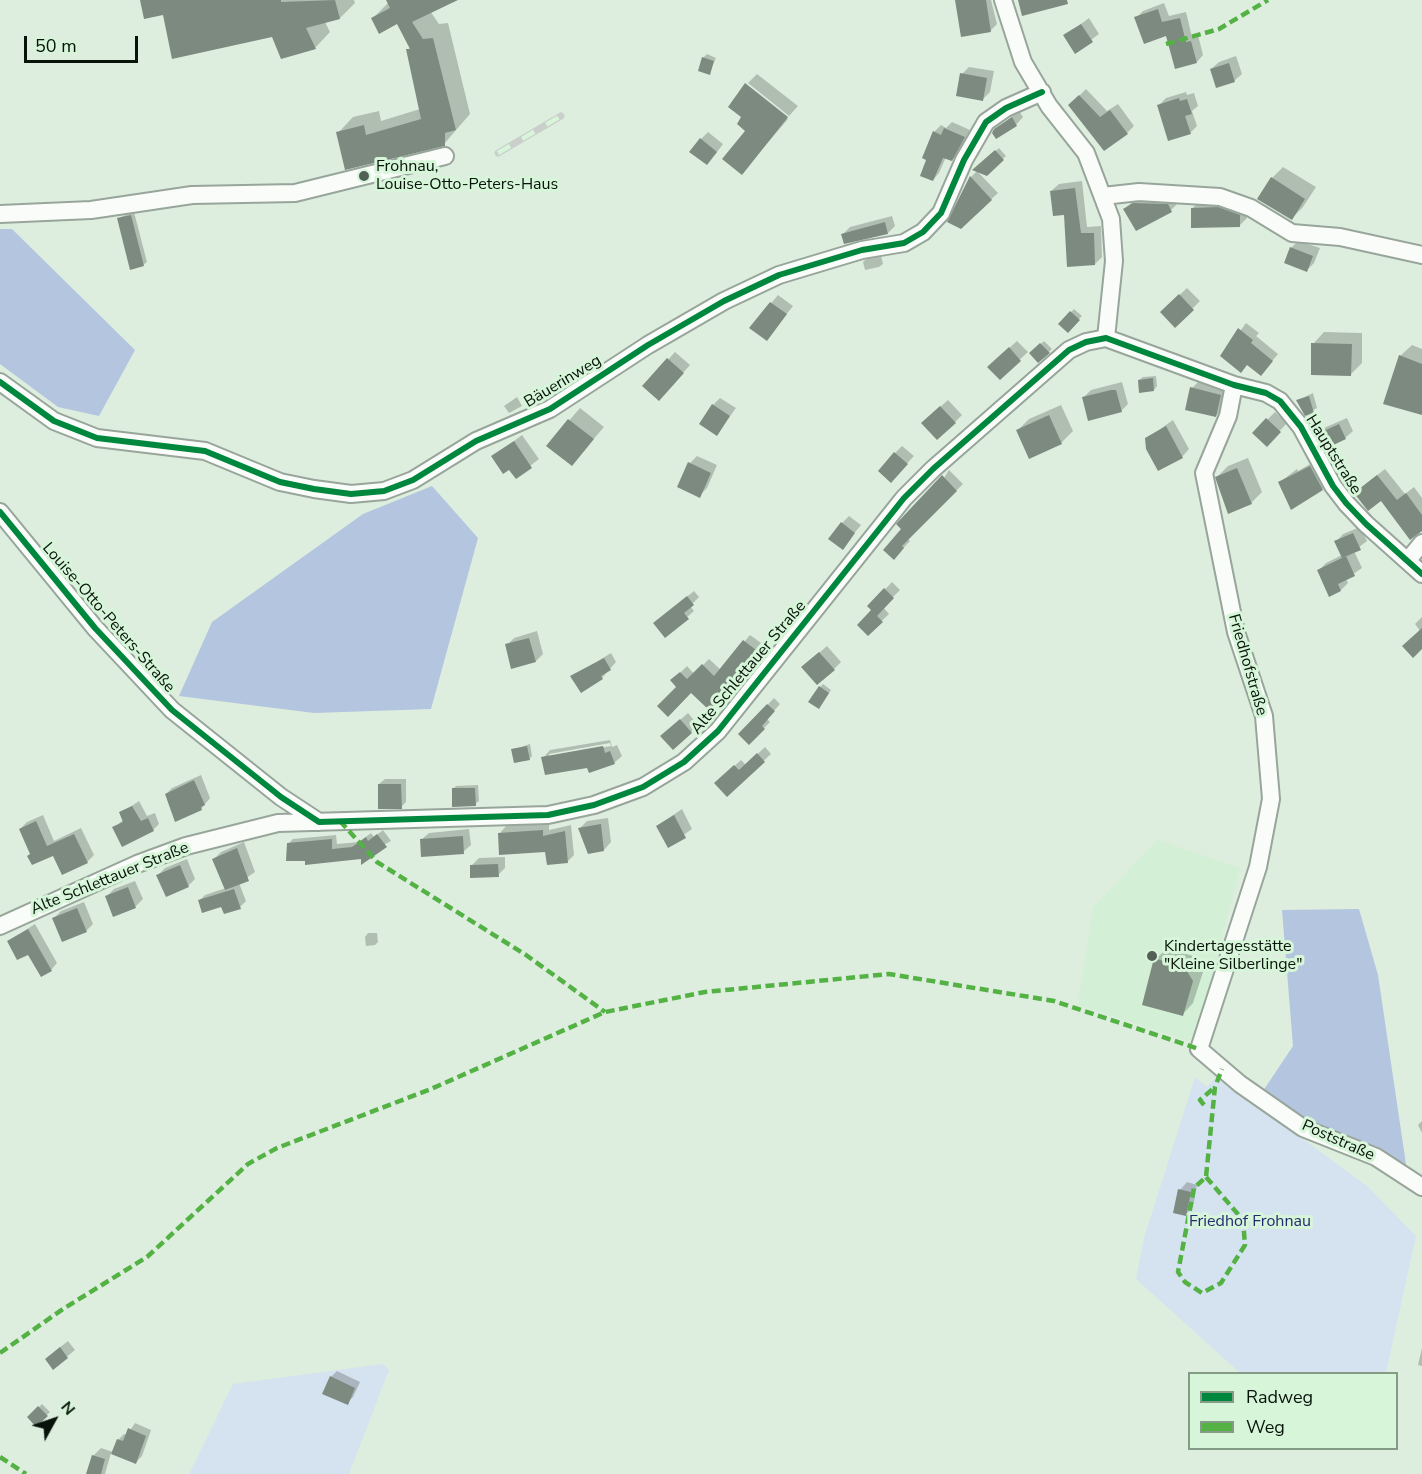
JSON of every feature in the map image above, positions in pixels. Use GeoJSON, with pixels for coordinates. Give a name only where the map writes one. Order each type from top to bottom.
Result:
{"type":"FeatureCollection","features":[{"type":"Feature","properties":{"kind":"street"},"geometry":{"type":"LineString","coordinates":[[1003,0],[1023,62],[1086,153],[1111,219],[1114,242],[1106,338]]}},
{"type":"Feature","properties":{"kind":"street","name":"Bäuerinweg"},"geometry":{"type":"LineString","coordinates":[[0,382],[54,421],[97,438],[205,451],[280,482],[314,489],[351,494],[384,491],[413,480],[476,441],[550,409],[648,345],[724,301],[779,275],[862,250],[904,243],[923,232],[941,213],[964,160],[986,122],[1006,108],[1042,92]]}},
{"type":"Feature","properties":{"kind":"street"},"geometry":{"type":"LineString","coordinates":[[0,213],[91,210],[192,195],[295,193],[445,156]]}},
{"type":"Feature","properties":{"kind":"street"},"geometry":{"type":"LineString","coordinates":[[1103,196],[1139,192],[1220,197],[1251,208],[1293,233],[1340,237],[1422,255]]}},
{"type":"Feature","properties":{"kind":"street","name":"Hauptstraße"},"geometry":{"type":"LineString","coordinates":[[1106,338],[1234,385],[1266,393],[1280,401],[1301,427],[1333,486],[1346,503],[1422,574]]}},
{"type":"Feature","properties":{"kind":"street","name":"Alte Schlettauer Straße"},"geometry":{"type":"LineString","coordinates":[[0,927],[137,864],[186,846],[278,823],[548,815],[594,805],[643,787],[684,762],[718,731],[904,498],[933,469],[1069,350],[1086,342],[1106,338]]}},
{"type":"Feature","properties":{"kind":"street","name":"Friedhofstraße"},"geometry":{"type":"LineString","coordinates":[[1198,1049],[1258,867],[1271,799],[1264,716],[1236,632],[1204,473],[1228,416],[1234,385]]}},
{"type":"Feature","properties":{"kind":"street","name":"Louise-Otto-Peters-Straße"},"geometry":{"type":"LineString","coordinates":[[0,512],[95,628],[172,711],[281,797],[319,822]]}},
{"type":"Feature","properties":{"kind":"street"},"geometry":{"type":"LineString","coordinates":[[1408,560],[1422,543]]}},
{"type":"Feature","properties":{"kind":"street"},"geometry":{"type":"LineString","coordinates":[[278,823],[281,797]]}},
{"type":"Feature","properties":{"kind":"street","name":"Poststraße"},"geometry":{"type":"LineString","coordinates":[[1198,1049],[1240,1084],[1303,1128],[1376,1157],[1422,1187]]}},
{"type":"Feature","properties":{"kind":"shaded area"},"geometry":{"type":"Polygon","coordinates":[[[0,229],[12,229],[135,350],[99,416],[58,407],[0,364],[0,229]]]}},
{"type":"Feature","properties":{"kind":"shaded area"},"geometry":{"type":"Polygon","coordinates":[[[432,486],[478,538],[431,709],[314,713],[179,696],[212,622],[363,514],[432,486]]]}},
{"type":"Feature","properties":{"kind":"shaded area","name":"Kindertagesstätte \"Kleine Silberlinge\""},"geometry":{"type":"Polygon","coordinates":[[[1158,840],[1240,868],[1197,1034],[1188,1041],[1078,1005],[1093,907],[1158,840]]]}},
{"type":"Feature","properties":{"kind":"shaded area"},"geometry":{"type":"Polygon","coordinates":[[[1359,909],[1378,975],[1408,1178],[1259,1097],[1293,1046],[1282,910],[1359,909]]]}},
{"type":"Feature","properties":{"kind":"green space","name":"Friedhof Frohnau"},"geometry":{"type":"Polygon","coordinates":[[[1217,1076],[1367,1186],[1416,1236],[1386,1372],[1239,1372],[1136,1279],[1144,1238],[1195,1077],[1207,1087],[1217,1076]]]}},
{"type":"Feature","properties":{"kind":"green space"},"geometry":{"type":"Polygon","coordinates":[[[383,1364],[389,1370],[349,1474],[189,1474],[233,1384],[383,1364]]]}},
{"type":"Feature","properties":{"kind":"building"},"geometry":{"type":"Polygon","coordinates":[[[140,0],[281,0],[281,2],[335,0],[340,19],[306,28],[316,49],[281,59],[272,37],[172,59],[163,15],[144,19],[140,0]]]}},
{"type":"Feature","properties":{"kind":"building"},"geometry":{"type":"Polygon","coordinates":[[[386,0],[458,0],[412,22],[423,39],[433,38],[456,130],[445,133],[445,146],[345,170],[336,132],[364,125],[366,135],[421,119],[406,49],[410,49],[397,24],[379,34],[371,18],[390,8],[386,0]]]}},
{"type":"Feature","properties":{"kind":"building"},"geometry":{"type":"Polygon","coordinates":[[[955,0],[986,0],[991,32],[961,37],[955,0]]]}},
{"type":"Feature","properties":{"kind":"building"},"geometry":{"type":"Polygon","coordinates":[[[1018,0],[1067,0],[1068,4],[1022,16],[1018,0]]]}},
{"type":"Feature","properties":{"kind":"building"},"geometry":{"type":"Polygon","coordinates":[[[1158,9],[1162,22],[1180,18],[1186,42],[1191,41],[1197,63],[1175,69],[1166,36],[1144,44],[1134,17],[1158,9]]]}},
{"type":"Feature","properties":{"kind":"building"},"geometry":{"type":"Polygon","coordinates":[[[1081,24],[1093,42],[1075,54],[1063,35],[1081,24]]]}},
{"type":"Feature","properties":{"kind":"building"},"geometry":{"type":"Polygon","coordinates":[[[702,57],[714,61],[710,75],[698,71],[702,57]]]}},
{"type":"Feature","properties":{"kind":"building"},"geometry":{"type":"Polygon","coordinates":[[[1229,63],[1235,82],[1216,88],[1210,69],[1229,63]]]}},
{"type":"Feature","properties":{"kind":"building"},"geometry":{"type":"Polygon","coordinates":[[[960,73],[987,78],[983,101],[956,96],[960,73]]]}},
{"type":"Feature","properties":{"kind":"building"},"geometry":{"type":"Polygon","coordinates":[[[745,83],[788,117],[742,175],[722,159],[745,131],[737,124],[741,117],[728,107],[745,83]]]}},
{"type":"Feature","properties":{"kind":"building"},"geometry":{"type":"Polygon","coordinates":[[[1079,95],[1100,117],[1110,110],[1128,134],[1104,151],[1068,105],[1079,95]]]}},
{"type":"Feature","properties":{"kind":"building"},"geometry":{"type":"Polygon","coordinates":[[[1179,98],[1180,101],[1187,99],[1192,114],[1185,116],[1191,134],[1168,141],[1157,105],[1179,98]]]}},
{"type":"Feature","properties":{"kind":"building"},"geometry":{"type":"Polygon","coordinates":[[[1012,117],[1017,126],[996,139],[992,133],[994,129],[1012,117]]]}},
{"type":"Feature","properties":{"kind":"building"},"geometry":{"type":"Polygon","coordinates":[[[944,128],[965,137],[952,161],[943,158],[933,181],[920,176],[926,160],[922,158],[933,131],[941,135],[944,128]]]}},
{"type":"Feature","properties":{"kind":"building"},"geometry":{"type":"Polygon","coordinates":[[[700,138],[717,152],[707,165],[689,152],[700,138]]]}},
{"type":"Feature","properties":{"kind":"building"},"geometry":{"type":"Polygon","coordinates":[[[995,150],[1004,160],[987,176],[972,170],[995,150]]]}},
{"type":"Feature","properties":{"kind":"building"},"geometry":{"type":"Polygon","coordinates":[[[970,176],[992,200],[961,229],[947,222],[970,176]]]}},
{"type":"Feature","properties":{"kind":"building"},"geometry":{"type":"Polygon","coordinates":[[[1271,177],[1305,199],[1292,220],[1257,199],[1271,177]]]}},
{"type":"Feature","properties":{"kind":"building"},"geometry":{"type":"Polygon","coordinates":[[[1075,188],[1081,233],[1094,233],[1095,265],[1067,267],[1064,215],[1053,216],[1050,191],[1075,188]]]}},
{"type":"Feature","properties":{"kind":"building"},"geometry":{"type":"Polygon","coordinates":[[[1133,203],[1168,204],[1172,212],[1136,231],[1123,209],[1133,203]]]}},
{"type":"Feature","properties":{"kind":"building"},"geometry":{"type":"Polygon","coordinates":[[[1218,207],[1240,215],[1240,227],[1191,228],[1191,208],[1218,207]]]}},
{"type":"Feature","properties":{"kind":"building"},"geometry":{"type":"Polygon","coordinates":[[[131,215],[144,266],[130,270],[117,218],[131,215]]]}},
{"type":"Feature","properties":{"kind":"building"},"geometry":{"type":"Polygon","coordinates":[[[885,222],[888,234],[844,244],[841,234],[885,222]]]}},
{"type":"Feature","properties":{"kind":"building"},"geometry":{"type":"Polygon","coordinates":[[[1290,247],[1313,256],[1307,272],[1284,263],[1290,247]]]}},
{"type":"Feature","properties":{"kind":"building"},"geometry":{"type":"Polygon","coordinates":[[[1179,294],[1194,310],[1175,328],[1160,312],[1179,294]]]}},
{"type":"Feature","properties":{"kind":"building"},"geometry":{"type":"Polygon","coordinates":[[[770,302],[787,314],[767,341],[749,328],[770,302]]]}},
{"type":"Feature","properties":{"kind":"building"},"geometry":{"type":"Polygon","coordinates":[[[1070,311],[1080,320],[1068,333],[1058,324],[1070,311]]]}},
{"type":"Feature","properties":{"kind":"building"},"geometry":{"type":"Polygon","coordinates":[[[1238,328],[1253,340],[1251,343],[1273,361],[1261,376],[1247,365],[1241,373],[1220,356],[1238,328]]]}},
{"type":"Feature","properties":{"kind":"building"},"geometry":{"type":"Polygon","coordinates":[[[1040,343],[1050,353],[1038,363],[1029,353],[1040,343]]]}},
{"type":"Feature","properties":{"kind":"building"},"geometry":{"type":"Polygon","coordinates":[[[1311,343],[1352,344],[1351,376],[1311,375],[1311,343]]]}},
{"type":"Feature","properties":{"kind":"building"},"geometry":{"type":"Polygon","coordinates":[[[1009,347],[1021,361],[1000,380],[987,367],[1009,347]]]}},
{"type":"Feature","properties":{"kind":"building"},"geometry":{"type":"Polygon","coordinates":[[[1399,355],[1422,364],[1422,415],[1383,404],[1399,355]]]}},
{"type":"Feature","properties":{"kind":"building"},"geometry":{"type":"Polygon","coordinates":[[[667,358],[684,373],[659,401],[642,386],[667,358]]]}},
{"type":"Feature","properties":{"kind":"building"},"geometry":{"type":"Polygon","coordinates":[[[1153,378],[1154,391],[1139,393],[1138,380],[1153,378]]]}},
{"type":"Feature","properties":{"kind":"building"},"geometry":{"type":"Polygon","coordinates":[[[1190,387],[1221,395],[1216,417],[1185,410],[1190,387]]]}},
{"type":"Feature","properties":{"kind":"building"},"geometry":{"type":"Polygon","coordinates":[[[1116,390],[1122,412],[1088,421],[1082,397],[1116,390]]]}},
{"type":"Feature","properties":{"kind":"building"},"geometry":{"type":"Polygon","coordinates":[[[1309,396],[1314,413],[1305,416],[1296,400],[1309,396]]]}},
{"type":"Feature","properties":{"kind":"building"},"geometry":{"type":"Polygon","coordinates":[[[712,404],[730,416],[717,436],[699,424],[712,404]]]}},
{"type":"Feature","properties":{"kind":"building"},"geometry":{"type":"Polygon","coordinates":[[[940,406],[956,423],[937,440],[921,423],[940,406]]]}},
{"type":"Feature","properties":{"kind":"building"},"geometry":{"type":"Polygon","coordinates":[[[1049,415],[1062,444],[1029,459],[1016,430],[1049,415]]]}},
{"type":"Feature","properties":{"kind":"building"},"geometry":{"type":"Polygon","coordinates":[[[1266,418],[1281,432],[1267,447],[1252,433],[1266,418]]]}},
{"type":"Feature","properties":{"kind":"building"},"geometry":{"type":"Polygon","coordinates":[[[568,419],[594,439],[572,466],[546,446],[568,419]]]}},
{"type":"Feature","properties":{"kind":"building"},"geometry":{"type":"Polygon","coordinates":[[[1339,424],[1346,439],[1325,449],[1317,434],[1339,424]]]}},
{"type":"Feature","properties":{"kind":"building"},"geometry":{"type":"Polygon","coordinates":[[[1166,426],[1183,458],[1158,471],[1146,449],[1145,438],[1166,426]]]}},
{"type":"Feature","properties":{"kind":"building"},"geometry":{"type":"Polygon","coordinates":[[[514,441],[532,468],[516,479],[509,470],[503,474],[491,456],[514,441]]]}},
{"type":"Feature","properties":{"kind":"building"},"geometry":{"type":"Polygon","coordinates":[[[894,452],[908,464],[891,483],[878,471],[894,452]]]}},
{"type":"Feature","properties":{"kind":"building"},"geometry":{"type":"Polygon","coordinates":[[[688,462],[711,473],[700,498],[677,487],[688,462]]]}},
{"type":"Feature","properties":{"kind":"building"},"geometry":{"type":"Polygon","coordinates":[[[1310,466],[1323,490],[1291,510],[1278,482],[1310,466]]]}},
{"type":"Feature","properties":{"kind":"building"},"geometry":{"type":"Polygon","coordinates":[[[1237,468],[1252,504],[1228,514],[1215,477],[1237,468]]]}},
{"type":"Feature","properties":{"kind":"building"},"geometry":{"type":"Polygon","coordinates":[[[942,475],[957,491],[902,546],[904,548],[894,560],[883,550],[901,529],[896,524],[942,475]]]}},
{"type":"Feature","properties":{"kind":"building"},"geometry":{"type":"Polygon","coordinates":[[[1377,475],[1397,500],[1406,493],[1422,515],[1422,531],[1410,540],[1381,501],[1368,511],[1354,493],[1377,475]]]}},
{"type":"Feature","properties":{"kind":"building"},"geometry":{"type":"Polygon","coordinates":[[[841,522],[855,533],[843,550],[828,539],[841,522]]]}},
{"type":"Feature","properties":{"kind":"building"},"geometry":{"type":"Polygon","coordinates":[[[1353,533],[1361,550],[1342,558],[1334,541],[1353,533]]]}},
{"type":"Feature","properties":{"kind":"building"},"geometry":{"type":"Polygon","coordinates":[[[1346,556],[1355,576],[1338,584],[1341,591],[1329,597],[1317,570],[1346,556]]]}},
{"type":"Feature","properties":{"kind":"building"},"geometry":{"type":"Polygon","coordinates":[[[884,588],[894,598],[877,616],[883,622],[868,636],[857,625],[871,610],[867,606],[884,588]]]}},
{"type":"Feature","properties":{"kind":"building"},"geometry":{"type":"Polygon","coordinates":[[[687,596],[694,605],[684,613],[689,619],[665,638],[653,623],[687,596]]]}},
{"type":"Feature","properties":{"kind":"building"},"geometry":{"type":"Polygon","coordinates":[[[1422,628],[1422,649],[1413,658],[1402,646],[1422,628]]]}},
{"type":"Feature","properties":{"kind":"building"},"geometry":{"type":"Polygon","coordinates":[[[529,638],[536,662],[511,669],[505,644],[529,638]]]}},
{"type":"Feature","properties":{"kind":"building"},"geometry":{"type":"Polygon","coordinates":[[[743,640],[756,650],[725,687],[729,691],[709,710],[691,693],[668,717],[657,706],[676,687],[670,680],[680,672],[687,679],[702,664],[714,676],[743,640]]]}},
{"type":"Feature","properties":{"kind":"building"},"geometry":{"type":"Polygon","coordinates":[[[819,652],[835,670],[817,685],[801,667],[819,652]]]}},
{"type":"Feature","properties":{"kind":"building"},"geometry":{"type":"Polygon","coordinates":[[[604,658],[611,670],[601,676],[603,679],[581,693],[570,676],[604,658]]]}},
{"type":"Feature","properties":{"kind":"building"},"geometry":{"type":"Polygon","coordinates":[[[819,686],[829,693],[819,709],[808,702],[819,686]]]}},
{"type":"Feature","properties":{"kind":"building"},"geometry":{"type":"Polygon","coordinates":[[[767,704],[775,711],[762,726],[765,729],[749,745],[738,734],[767,704]]]}},
{"type":"Feature","properties":{"kind":"building"},"geometry":{"type":"Polygon","coordinates":[[[680,719],[692,733],[673,750],[660,736],[680,719]]]}},
{"type":"Feature","properties":{"kind":"building"},"geometry":{"type":"Polygon","coordinates":[[[527,746],[530,760],[514,763],[511,749],[527,746]]]}},
{"type":"Feature","properties":{"kind":"building"},"geometry":{"type":"Polygon","coordinates":[[[603,746],[605,753],[610,751],[615,764],[589,773],[587,768],[545,775],[541,757],[603,746]]]}},
{"type":"Feature","properties":{"kind":"building"},"geometry":{"type":"Polygon","coordinates":[[[757,753],[765,762],[727,797],[714,783],[734,765],[739,770],[757,753]]]}},
{"type":"Feature","properties":{"kind":"building"},"geometry":{"type":"Polygon","coordinates":[[[194,780],[205,805],[201,807],[202,810],[175,822],[165,794],[194,780]]]}},
{"type":"Feature","properties":{"kind":"building"},"geometry":{"type":"Polygon","coordinates":[[[378,784],[401,784],[402,809],[378,809],[378,784]]]}},
{"type":"Feature","properties":{"kind":"building"},"geometry":{"type":"Polygon","coordinates":[[[452,788],[475,788],[476,806],[452,807],[452,788]]]}},
{"type":"Feature","properties":{"kind":"building"},"geometry":{"type":"Polygon","coordinates":[[[132,806],[141,821],[148,818],[154,831],[122,847],[112,827],[123,822],[119,812],[132,806]]]}},
{"type":"Feature","properties":{"kind":"building"},"geometry":{"type":"Polygon","coordinates":[[[674,815],[686,838],[668,848],[656,826],[674,815]]]}},
{"type":"Feature","properties":{"kind":"building"},"geometry":{"type":"Polygon","coordinates":[[[36,821],[47,846],[74,834],[88,863],[62,875],[53,856],[32,865],[27,856],[30,854],[19,829],[36,821]]]}},
{"type":"Feature","properties":{"kind":"building"},"geometry":{"type":"Polygon","coordinates":[[[601,824],[604,851],[588,854],[578,828],[601,824]]]}},
{"type":"Feature","properties":{"kind":"building"},"geometry":{"type":"Polygon","coordinates":[[[543,830],[543,836],[565,831],[568,863],[547,865],[545,852],[499,855],[498,833],[543,830]]]}},
{"type":"Feature","properties":{"kind":"building"},"geometry":{"type":"Polygon","coordinates":[[[377,834],[387,847],[361,865],[361,859],[305,865],[305,861],[286,861],[287,843],[332,839],[332,849],[352,847],[366,837],[368,841],[377,834]]]}},
{"type":"Feature","properties":{"kind":"building"},"geometry":{"type":"Polygon","coordinates":[[[463,836],[464,854],[421,857],[420,839],[463,836]]]}},
{"type":"Feature","properties":{"kind":"building"},"geometry":{"type":"Polygon","coordinates":[[[237,848],[249,881],[225,890],[212,859],[237,848]]]}},
{"type":"Feature","properties":{"kind":"building"},"geometry":{"type":"Polygon","coordinates":[[[498,864],[499,877],[470,878],[470,865],[498,864]]]}},
{"type":"Feature","properties":{"kind":"building"},"geometry":{"type":"Polygon","coordinates":[[[180,865],[189,887],[166,897],[156,875],[180,865]]]}},
{"type":"Feature","properties":{"kind":"building"},"geometry":{"type":"Polygon","coordinates":[[[128,887],[136,908],[113,917],[105,896],[128,887]]]}},
{"type":"Feature","properties":{"kind":"building"},"geometry":{"type":"Polygon","coordinates":[[[234,889],[241,909],[224,914],[221,907],[202,913],[198,900],[234,889]]]}},
{"type":"Feature","properties":{"kind":"building"},"geometry":{"type":"Polygon","coordinates":[[[77,908],[87,932],[62,942],[52,918],[77,908]]]}},
{"type":"Feature","properties":{"kind":"building"},"geometry":{"type":"Polygon","coordinates":[[[28,929],[52,971],[41,977],[28,955],[17,960],[7,941],[28,929]]]}},
{"type":"Feature","properties":{"kind":"building"},"geometry":{"type":"Polygon","coordinates":[[[1154,958],[1185,968],[1193,981],[1183,1016],[1142,1005],[1154,958]]]}},
{"type":"Feature","properties":{"kind":"building"},"geometry":{"type":"Polygon","coordinates":[[[1178,1189],[1191,1192],[1186,1216],[1173,1213],[1178,1189]]]}},
{"type":"Feature","properties":{"kind":"building"},"geometry":{"type":"Polygon","coordinates":[[[60,1347],[68,1358],[53,1370],[45,1359],[60,1347]]]}},
{"type":"Feature","properties":{"kind":"building"},"geometry":{"type":"Polygon","coordinates":[[[330,1376],[355,1388],[348,1405],[322,1394],[330,1376]]]}},
{"type":"Feature","properties":{"kind":"building"},"geometry":{"type":"Polygon","coordinates":[[[38,1406],[48,1416],[36,1427],[27,1417],[38,1406]]]}},
{"type":"Feature","properties":{"kind":"building"},"geometry":{"type":"Polygon","coordinates":[[[128,1428],[146,1436],[136,1464],[111,1454],[117,1439],[123,1441],[128,1428]]]}},
{"type":"Feature","properties":{"kind":"building"},"geometry":{"type":"Polygon","coordinates":[[[92,1455],[105,1459],[101,1474],[86,1474],[92,1455]]]}},
{"type":"Feature","properties":{"kind":"railway"},"geometry":{"type":"LineString","coordinates":[[498,153],[561,116]]}},
{"type":"Feature","properties":{"kind":"marked path"},"geometry":{"type":"LineString","coordinates":[[1166,44],[1219,29],[1268,0]]}},
{"type":"Feature","properties":{"kind":"marked path"},"geometry":{"type":"LineString","coordinates":[[340,821],[377,862],[526,955],[605,1012]]}},
{"type":"Feature","properties":{"kind":"marked path"},"geometry":{"type":"LineString","coordinates":[[0,1353],[63,1309],[147,1257],[248,1164],[277,1148],[431,1089],[605,1012],[705,992],[889,974],[1054,1001],[1199,1049]]}},
{"type":"Feature","properties":{"kind":"marked path"},"geometry":{"type":"LineString","coordinates":[[1206,1177],[1243,1220],[1245,1245],[1221,1283],[1202,1293],[1185,1282],[1178,1272],[1194,1188],[1206,1177],[1215,1087],[1222,1069]]}},
{"type":"Feature","properties":{"kind":"marked path"},"geometry":{"type":"LineString","coordinates":[[1204,1105],[1200,1100],[1215,1087]]}},
{"type":"Feature","properties":{"kind":"marked path"},"geometry":{"type":"LineString","coordinates":[[0,1457],[26,1474]]}},
{"type":"Feature","properties":{"kind":"cycle path"},"geometry":{"type":"LineString","coordinates":[[0,382],[54,421],[97,438],[205,451],[280,482],[314,489],[351,494],[384,491],[413,480],[476,441],[550,409],[648,345],[724,301],[779,275],[862,250],[904,243],[923,232],[941,213],[964,160],[986,122],[1006,108],[1042,92]]}},
{"type":"Feature","properties":{"kind":"cycle path"},"geometry":{"type":"LineString","coordinates":[[0,512],[95,628],[172,710],[281,797],[319,822],[548,815],[594,805],[643,787],[684,762],[718,731],[904,498],[933,469],[1069,350],[1086,342],[1106,338],[1234,385],[1266,393],[1280,401],[1301,427],[1333,486],[1346,503],[1422,574]]}},
{"type":"Feature","properties":{"kind":"place","name":"Frohnau, Louise-Otto-Peters-Haus"},"geometry":{"type":"Point","coordinates":[364,176]}},
{"type":"Feature","properties":{"kind":"place","name":"Kindertagesstätte \"Kleine Silberlinge\""},"geometry":{"type":"Point","coordinates":[1152,956]}}]}
